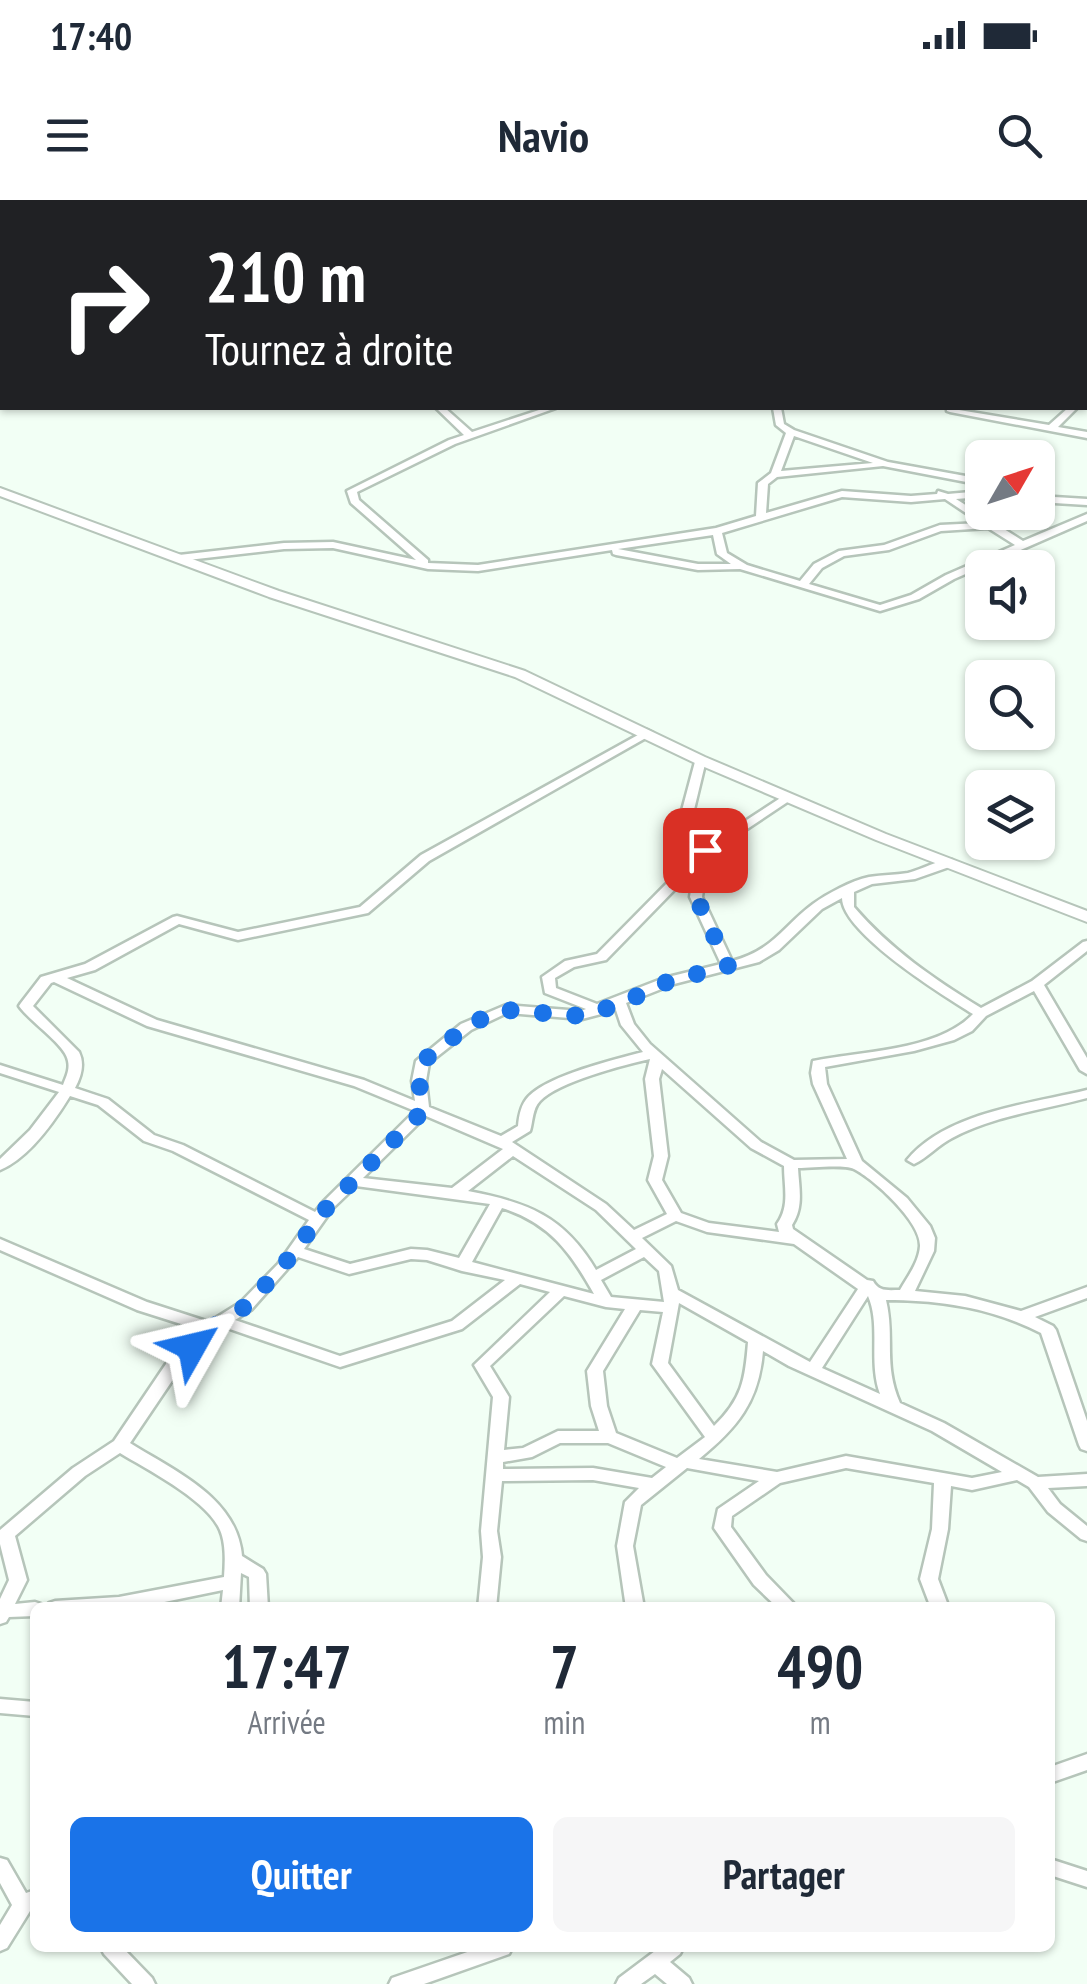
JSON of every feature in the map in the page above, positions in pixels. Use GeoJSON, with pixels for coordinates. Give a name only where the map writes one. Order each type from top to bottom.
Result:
{"type":"FeatureCollection","features":[{"type":"Feature","properties":{"kind":"street"},"geometry":{"type":"LineString","coordinates":[[442,410],[470,435]]}},
{"type":"Feature","properties":{"kind":"street"},"geometry":{"type":"LineString","coordinates":[[428,566],[354,501],[351,493],[470,435],[546,410]]}},
{"type":"Feature","properties":{"kind":"street"},"geometry":{"type":"LineString","coordinates":[[774,410],[780,425],[792,432],[886,464],[965,480]]}},
{"type":"Feature","properties":{"kind":"street"},"geometry":{"type":"LineString","coordinates":[[955,410],[1087,435]]}},
{"type":"Feature","properties":{"kind":"street"},"geometry":{"type":"LineString","coordinates":[[1050,429],[1071,410]]}},
{"type":"Feature","properties":{"kind":"street"},"geometry":{"type":"LineString","coordinates":[[775,474],[792,432]]}},
{"type":"Feature","properties":{"kind":"street"},"geometry":{"type":"LineString","coordinates":[[761,516],[763,482],[775,474],[886,464]]}},
{"type":"Feature","properties":{"kind":"street"},"geometry":{"type":"LineString","coordinates":[[924,474],[943,496],[965,510]]}},
{"type":"Feature","properties":{"kind":"street"},"geometry":{"type":"LineString","coordinates":[[0,492],[446,653],[520,674],[700,760],[1087,917]]}},
{"type":"Feature","properties":{"kind":"street"},"geometry":{"type":"LineString","coordinates":[[1055,493],[1066,495],[1072,502]]}},
{"type":"Feature","properties":{"kind":"street"},"geometry":{"type":"LineString","coordinates":[[179,558],[292,545],[333,545],[428,566],[478,568],[717,531],[842,494],[912,499],[965,495]]}},
{"type":"Feature","properties":{"kind":"street"},"geometry":{"type":"LineString","coordinates":[[1055,500],[1087,502]]}},
{"type":"Feature","properties":{"kind":"street"},"geometry":{"type":"LineString","coordinates":[[605,550],[698,567],[743,568],[880,608],[1087,517]]}},
{"type":"Feature","properties":{"kind":"street"},"geometry":{"type":"LineString","coordinates":[[804,584],[818,566],[842,552],[886,548],[940,528],[965,526]]}},
{"type":"Feature","properties":{"kind":"street"},"geometry":{"type":"LineString","coordinates":[[996,530],[1024,546]]}},
{"type":"Feature","properties":{"kind":"street"},"geometry":{"type":"LineString","coordinates":[[717,531],[719,549],[743,568]]}},
{"type":"Feature","properties":{"kind":"street"},"geometry":{"type":"LineString","coordinates":[[676,539],[698,567]]}},
{"type":"Feature","properties":{"kind":"street"},"geometry":{"type":"LineString","coordinates":[[0,1166],[24,1148],[67,1092],[75,1058],[26,1006],[46,980],[90,967],[176,920],[238,936],[364,910],[425,858],[647,733]]}},
{"type":"Feature","properties":{"kind":"street"},"geometry":{"type":"LineString","coordinates":[[600,1010],[550,990],[548,977],[570,964],[601,957],[680,877],[686,818],[700,760]]}},
{"type":"Feature","properties":{"kind":"street"},"geometry":{"type":"LineString","coordinates":[[728,966],[696,897],[702,853],[789,797]]}},
{"type":"Feature","properties":{"kind":"street"},"geometry":{"type":"LineString","coordinates":[[423,1111],[419,1081],[423,1061],[466,1027],[506,1010],[582,1016],[620,1004],[669,981],[766,954],[812,910],[848,890],[869,881],[911,876],[948,863]]}},
{"type":"Feature","properties":{"kind":"street"},"geometry":{"type":"LineString","coordinates":[[848,890],[848,907],[876,937],[926,978],[981,1013]]}},
{"type":"Feature","properties":{"kind":"street"},"geometry":{"type":"LineString","coordinates":[[906,1294],[928,1250],[925,1232],[895,1194],[855,1163],[840,1120],[816,1078],[818,1064],[937,1041],[967,1028],[981,1013],[1037,984],[1087,945]]}},
{"type":"Feature","properties":{"kind":"street"},"geometry":{"type":"LineString","coordinates":[[54,977],[152,1023],[359,1083],[507,1146],[601,1207],[666,1268],[671,1329],[660,1364],[714,1435]]}},
{"type":"Feature","properties":{"kind":"street"},"geometry":{"type":"LineString","coordinates":[[1037,984],[1087,1070]]}},
{"type":"Feature","properties":{"kind":"street"},"geometry":{"type":"LineString","coordinates":[[620,1004],[628,1025],[656,1056],[756,1146],[790,1164],[855,1163]]}},
{"type":"Feature","properties":{"kind":"street"},"geometry":{"type":"LineString","coordinates":[[453,1194],[524,1128],[528,1107],[541,1092],[628,1059],[656,1056]]}},
{"type":"Feature","properties":{"kind":"street"},"geometry":{"type":"LineString","coordinates":[[656,1056],[652,1079],[661,1156],[654,1180],[674,1216],[707,1227],[794,1239]]}},
{"type":"Feature","properties":{"kind":"street"},"geometry":{"type":"LineString","coordinates":[[0,1069],[103,1102],[150,1138],[178,1148],[194,1160],[318,1219]]}},
{"type":"Feature","properties":{"kind":"street"},"geometry":{"type":"LineString","coordinates":[[914,1160],[920,1151],[964,1129],[1087,1094]]}},
{"type":"Feature","properties":{"kind":"street"},"geometry":{"type":"LineString","coordinates":[[2,1614],[18,1580],[6,1534],[80,1472],[120,1445],[174,1365],[246,1306],[318,1219],[423,1111]]}},
{"type":"Feature","properties":{"kind":"street"},"geometry":{"type":"LineString","coordinates":[[790,1164],[794,1208],[793,1216],[784,1224],[786,1232],[873,1290],[988,1304],[1048,1330],[1087,1445]]}},
{"type":"Feature","properties":{"kind":"street"},"geometry":{"type":"LineString","coordinates":[[353,1181],[499,1200],[526,1211],[566,1239],[606,1302]]}},
{"type":"Feature","properties":{"kind":"street"},"geometry":{"type":"LineString","coordinates":[[462,1266],[499,1200]]}},
{"type":"Feature","properties":{"kind":"street"},"geometry":{"type":"LineString","coordinates":[[630,1238],[674,1216]]}},
{"type":"Feature","properties":{"kind":"street"},"geometry":{"type":"LineString","coordinates":[[0,1244],[142,1306],[340,1362],[456,1325],[517,1279]]}},
{"type":"Feature","properties":{"kind":"street"},"geometry":{"type":"LineString","coordinates":[[592,1278],[645,1250]]}},
{"type":"Feature","properties":{"kind":"street"},"geometry":{"type":"LineString","coordinates":[[295,1251],[349,1269],[411,1254],[606,1302],[671,1300],[938,1427],[1035,1483],[1054,1508],[1087,1535]]}},
{"type":"Feature","properties":{"kind":"street"},"geometry":{"type":"LineString","coordinates":[[490,1602],[501,1397],[482,1365],[561,1290]]}},
{"type":"Feature","properties":{"kind":"street"},"geometry":{"type":"LineString","coordinates":[[813,1370],[873,1290]]}},
{"type":"Feature","properties":{"kind":"street"},"geometry":{"type":"LineString","coordinates":[[873,1290],[882,1308],[878,1353],[881,1382],[894,1408]]}},
{"type":"Feature","properties":{"kind":"street"},"geometry":{"type":"LineString","coordinates":[[1022,1316],[1087,1292]]}},
{"type":"Feature","properties":{"kind":"street"},"geometry":{"type":"LineString","coordinates":[[610,1438],[600,1420],[602,1406],[595,1371],[635,1304]]}},
{"type":"Feature","properties":{"kind":"street"},"geometry":{"type":"LineString","coordinates":[[635,1602],[625,1546],[632,1502],[714,1435],[747,1400],[753,1388],[756,1341]]}},
{"type":"Feature","properties":{"kind":"street"},"geometry":{"type":"LineString","coordinates":[[495,1466],[558,1436],[610,1438],[681,1464],[776,1478]]}},
{"type":"Feature","properties":{"kind":"street"},"geometry":{"type":"LineString","coordinates":[[120,1445],[182,1484],[226,1524],[233,1560],[230,1602]]}},
{"type":"Feature","properties":{"kind":"street"},"geometry":{"type":"LineString","coordinates":[[784,1602],[760,1580],[722,1528],[724,1513],[776,1478],[846,1462],[972,1484],[1018,1474]]}},
{"type":"Feature","properties":{"kind":"street"},"geometry":{"type":"LineString","coordinates":[[495,1466],[593,1474],[655,1485]]}},
{"type":"Feature","properties":{"kind":"street"},"geometry":{"type":"LineString","coordinates":[[938,1602],[929,1579],[940,1529],[943,1478]]}},
{"type":"Feature","properties":{"kind":"street"},"geometry":{"type":"LineString","coordinates":[[1035,1483],[1087,1480]]}},
{"type":"Feature","properties":{"kind":"street"},"geometry":{"type":"LineString","coordinates":[[233,1560],[257,1574],[259,1602]]}},
{"type":"Feature","properties":{"kind":"street"},"geometry":{"type":"LineString","coordinates":[[129,1602],[231,1582]]}},
{"type":"Feature","properties":{"kind":"street"},"geometry":{"type":"LineString","coordinates":[[2,1614],[30,1610]]}},
{"type":"Feature","properties":{"kind":"street"},"geometry":{"type":"LineString","coordinates":[[0,1706],[30,1709]]}},
{"type":"Feature","properties":{"kind":"street"},"geometry":{"type":"LineString","coordinates":[[1055,1773],[1087,1762]]}},
{"type":"Feature","properties":{"kind":"street"},"geometry":{"type":"LineString","coordinates":[[0,1866],[29,1901],[0,1942]]}},
{"type":"Feature","properties":{"kind":"street"},"geometry":{"type":"LineString","coordinates":[[1055,1869],[1087,1879]]}},
{"type":"Feature","properties":{"kind":"street"},"geometry":{"type":"LineString","coordinates":[[115,1952],[145,1984]]}},
{"type":"Feature","properties":{"kind":"street"},"geometry":{"type":"LineString","coordinates":[[399,1984],[491,1952]]}},
{"type":"Feature","properties":{"kind":"street"},"geometry":{"type":"LineString","coordinates":[[626,1984],[668,1952]]}},
{"type":"Feature","properties":{"kind":"street"},"geometry":{"type":"LineString","coordinates":[[654,1962],[682,1984]]}},
{"type":"Feature","properties":{"kind":"route"},"geometry":{"type":"LineString","coordinates":[[192,1347],[211,1328],[246,1306],[283,1266],[328,1206],[423,1111],[419,1081],[423,1061],[466,1027],[506,1010],[582,1016],[620,1004],[669,981],[728,966],[698,910],[695,891],[705,850]]}}]}
